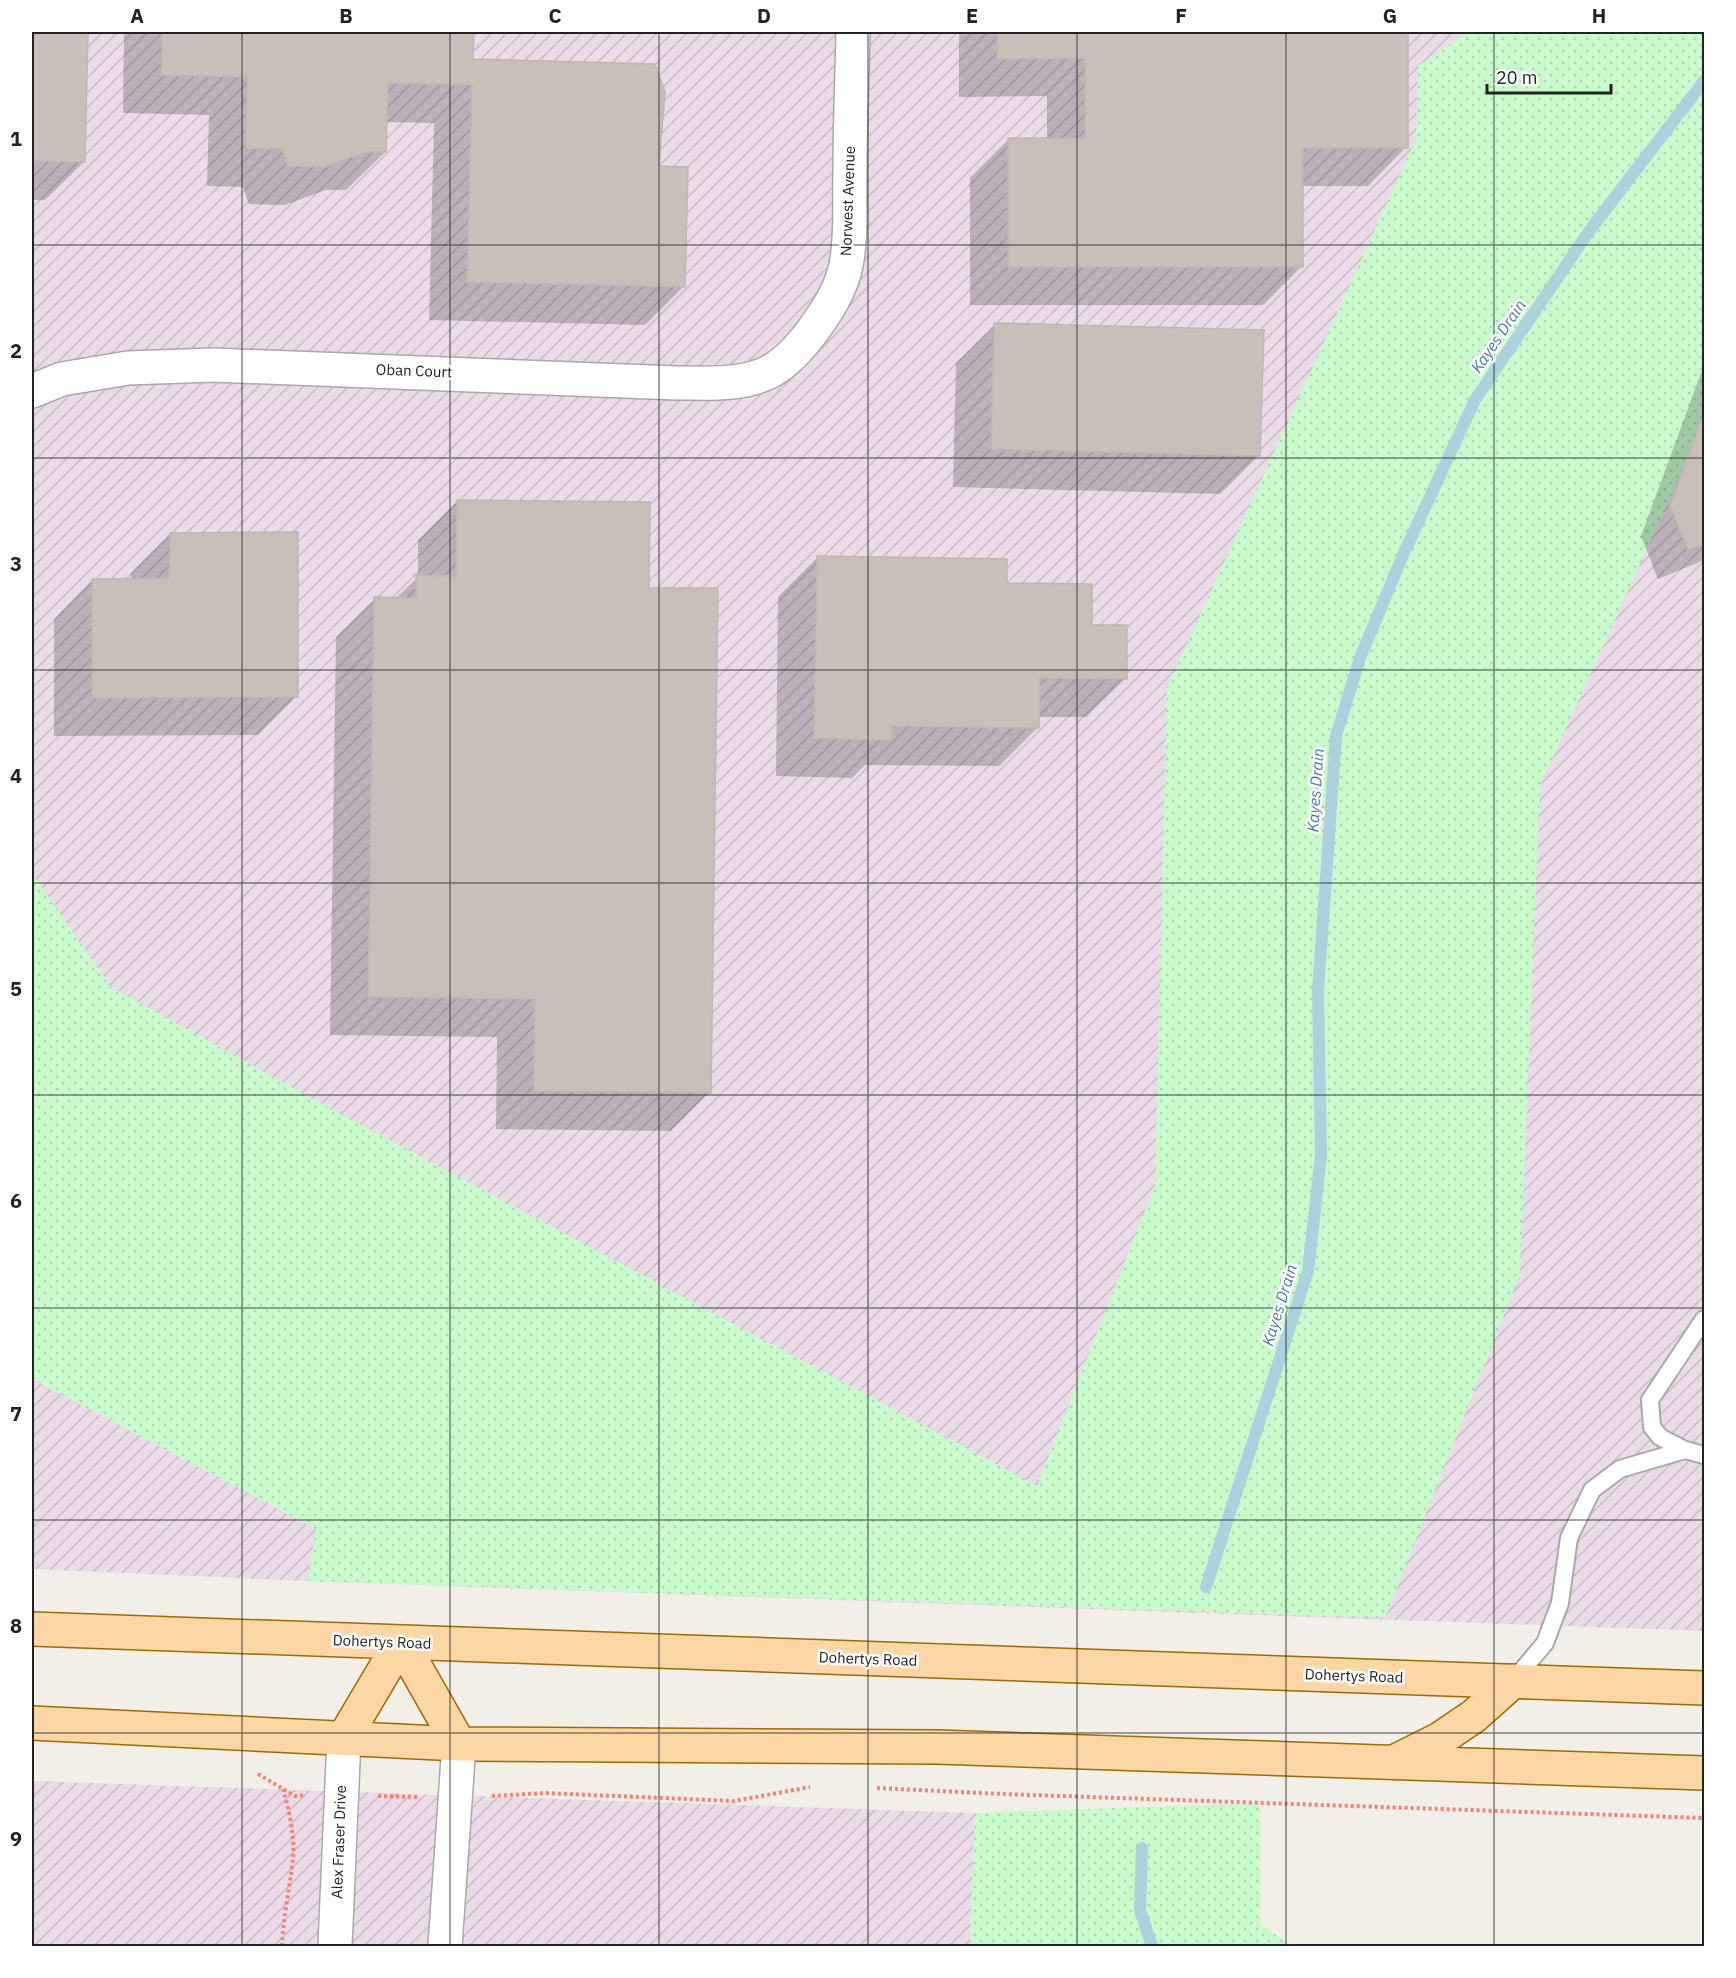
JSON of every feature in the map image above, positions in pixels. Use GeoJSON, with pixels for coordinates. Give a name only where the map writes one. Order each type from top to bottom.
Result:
{"type":"FeatureCollection","features":[{"type":"Feature","properties":{"kind":"main road","name":"Dohertys Road"},"geometry":{"type":"LineString","coordinates":[[32,1629],[1704,1688]]}},
{"type":"Feature","properties":{"kind":"main road"},"geometry":{"type":"LineString","coordinates":[[344,1738],[401,1642],[459,1744]]}},
{"type":"Feature","properties":{"kind":"main road"},"geometry":{"type":"LineString","coordinates":[[1391,1763],[1440,1739],[1474,1716],[1513,1681]]}},
{"type":"Feature","properties":{"kind":"main road"},"geometry":{"type":"LineString","coordinates":[[32,1723],[459,1744],[938,1747],[1704,1773]]}},
{"type":"Feature","properties":{"kind":"street","name":"Norwest Avenue"},"geometry":{"type":"LineString","coordinates":[[792,354],[810,334],[828,307],[846,266],[853,32]]}},
{"type":"Feature","properties":{"kind":"street","name":"Oban Court"},"geometry":{"type":"LineString","coordinates":[[32,391],[62,379],[128,368],[213,364],[676,383],[727,383],[770,371],[792,354]]}},
{"type":"Feature","properties":{"kind":"street","name":"Alex Fraser Drive"},"geometry":{"type":"LineString","coordinates":[[335,1947],[344,1738]]}},
{"type":"Feature","properties":{"kind":"street"},"geometry":{"type":"LineString","coordinates":[[445,1947],[459,1744]]}},
{"type":"Feature","properties":{"kind":"lane"},"geometry":{"type":"LineString","coordinates":[[1704,1319],[1650,1400],[1652,1427],[1660,1437],[1685,1450],[1704,1455]]}},
{"type":"Feature","properties":{"kind":"lane"},"geometry":{"type":"LineString","coordinates":[[1513,1681],[1545,1643],[1560,1603],[1569,1539],[1592,1490],[1620,1469],[1685,1450]]}},
{"type":"Feature","properties":{"kind":"path"},"geometry":{"type":"LineString","coordinates":[[255,1772],[295,1796],[454,1798],[546,1793],[734,1801],[811,1787]]}},
{"type":"Feature","properties":{"kind":"path"},"geometry":{"type":"LineString","coordinates":[[867,1787],[1003,1794],[1704,1818]]}},
{"type":"Feature","properties":{"kind":"path"},"geometry":{"type":"LineString","coordinates":[[282,1947],[293,1856],[289,1811],[283,1788]]}},
{"type":"Feature","properties":{"kind":"shaded area"},"geometry":{"type":"Polygon","coordinates":[[[32,32],[1704,32],[1704,1631],[307,1581],[32,1569],[32,32]]]}},
{"type":"Feature","properties":{"kind":"shaded area"},"geometry":{"type":"Polygon","coordinates":[[[32,1781],[975,1813],[970,1946],[32,1946],[32,1781]]]}},
{"type":"Feature","properties":{"kind":"green space"},"geometry":{"type":"Polygon","coordinates":[[[1468,32],[1704,32],[1704,422],[1540,786],[1520,1274],[1385,1618],[307,1581],[316,1529],[32,1379],[32,873],[111,987],[309,1097],[1037,1486],[1155,1185],[1167,688],[1416,139],[1418,66],[1468,32]]]}},
{"type":"Feature","properties":{"kind":"green space"},"geometry":{"type":"Polygon","coordinates":[[[1260,1803],[1260,1924],[1293,1946],[970,1946],[975,1813],[1260,1803]]]}},
{"type":"Feature","properties":{"kind":"building"},"geometry":{"type":"Polygon","coordinates":[[[32,32],[88,32],[85,162],[32,161],[32,32]]]}},
{"type":"Feature","properties":{"kind":"building"},"geometry":{"type":"Polygon","coordinates":[[[162,32],[474,32],[473,59],[655,64],[665,92],[659,166],[688,167],[685,287],[467,282],[472,85],[388,83],[386,152],[366,152],[325,167],[288,166],[282,149],[245,148],[247,77],[161,75],[162,32]]]}},
{"type":"Feature","properties":{"kind":"building"},"geometry":{"type":"Polygon","coordinates":[[[997,32],[1408,32],[1408,148],[1303,148],[1303,267],[1008,267],[1008,138],[1085,138],[1085,58],[997,59],[997,32]]]}},
{"type":"Feature","properties":{"kind":"building"},"geometry":{"type":"Polygon","coordinates":[[[994,323],[1264,330],[1260,456],[991,449],[994,323]]]}},
{"type":"Feature","properties":{"kind":"building"},"geometry":{"type":"Polygon","coordinates":[[[1704,413],[1704,544],[1688,550],[1670,506],[1704,413]]]}},
{"type":"Feature","properties":{"kind":"building"},"geometry":{"type":"Polygon","coordinates":[[[457,500],[650,502],[649,588],[718,588],[711,1093],[534,1091],[535,999],[368,997],[374,597],[416,598],[416,575],[456,576],[457,500]]]}},
{"type":"Feature","properties":{"kind":"building"},"geometry":{"type":"Polygon","coordinates":[[[298,532],[298,697],[92,698],[92,579],[169,578],[170,533],[298,532]]]}},
{"type":"Feature","properties":{"kind":"building"},"geometry":{"type":"Polygon","coordinates":[[[817,556],[1007,559],[1007,583],[1092,584],[1092,625],[1127,625],[1127,679],[1040,678],[1039,728],[892,726],[892,740],[814,738],[817,556]]]}},
{"type":"Feature","properties":{"kind":"waterway","name":"Kayes Drain"},"geometry":{"type":"LineString","coordinates":[[1206,1587],[1308,1271],[1321,1156],[1318,991],[1336,736],[1360,658],[1403,555],[1475,400],[1590,230],[1704,81]]}},
{"type":"Feature","properties":{"kind":"waterway","name":"Kayes Drain"},"geometry":{"type":"LineString","coordinates":[[1142,1848],[1140,1910],[1152,1946]]}}]}
